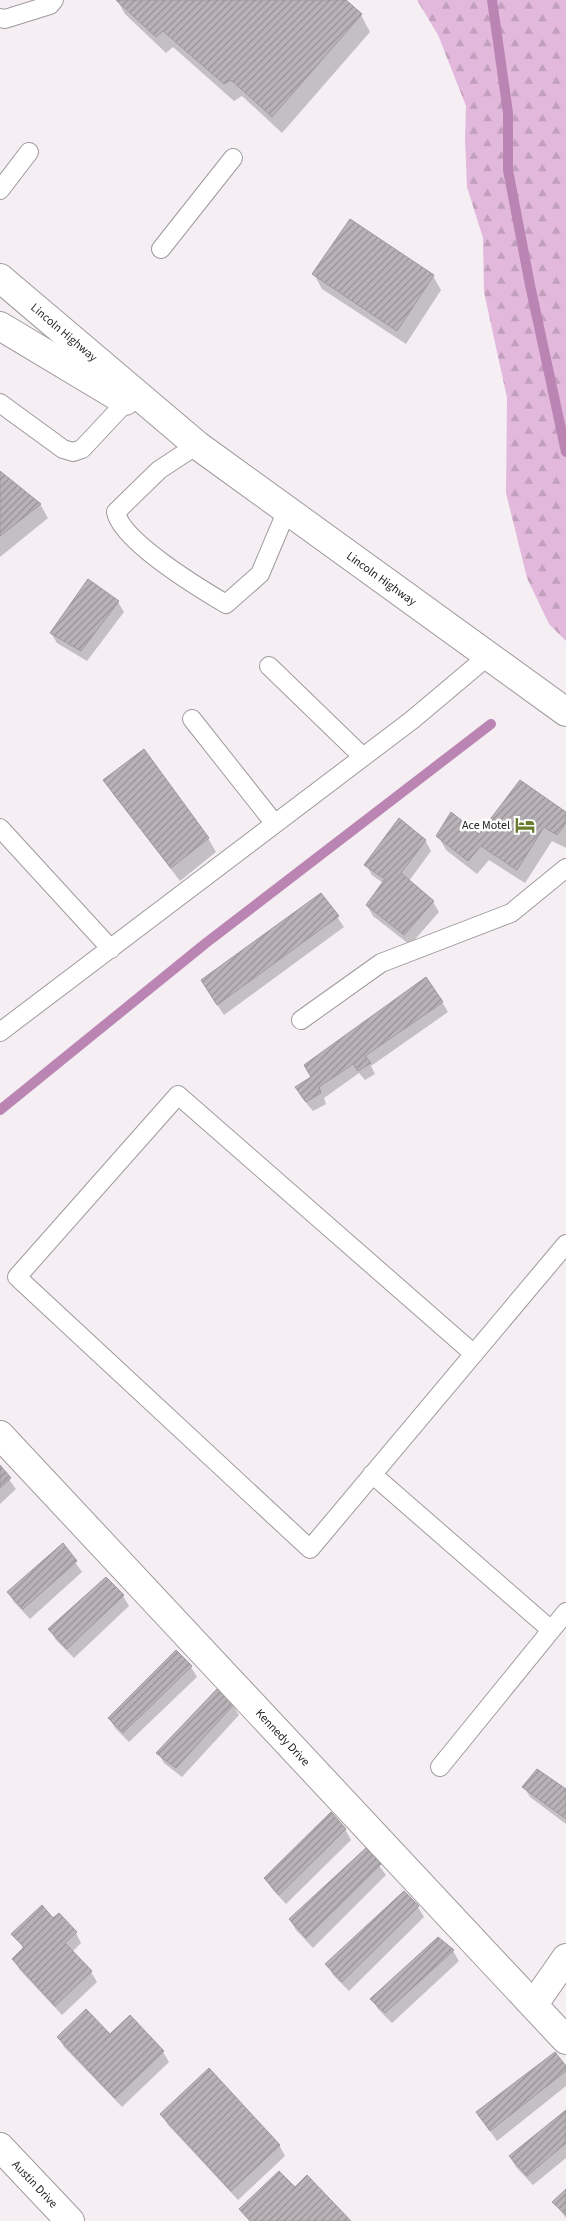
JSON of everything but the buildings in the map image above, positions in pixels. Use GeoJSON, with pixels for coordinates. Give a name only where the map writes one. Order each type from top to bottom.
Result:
{"type":"FeatureCollection","features":[{"type":"Feature","properties":{"kind":"street","name":"Lincoln Highway"},"geometry":{"type":"LineString","coordinates":[[0,278],[197,444],[566,712]]}},
{"type":"Feature","properties":{"kind":"street","name":"Lincoln Highway"},"geometry":{"type":"LineString","coordinates":[[0,326],[197,444]]}},
{"type":"Feature","properties":{"kind":"street","name":"Kennedy Drive"},"geometry":{"type":"LineString","coordinates":[[0,1435],[566,2040]]}},
{"type":"Feature","properties":{"kind":"street"},"geometry":{"type":"LineString","coordinates":[[534,2004],[566,1958]]}},
{"type":"Feature","properties":{"kind":"street","name":"Austin Drive"},"geometry":{"type":"LineString","coordinates":[[0,2147],[70,2221]]}},
{"type":"Feature","properties":{"kind":"lane"},"geometry":{"type":"LineString","coordinates":[[0,18],[5,19],[50,5],[54,0]]}},
{"type":"Feature","properties":{"kind":"lane"},"geometry":{"type":"LineString","coordinates":[[0,190],[29,152]]}},
{"type":"Feature","properties":{"kind":"lane"},"geometry":{"type":"LineString","coordinates":[[161,248],[233,158]]}},
{"type":"Feature","properties":{"kind":"lane"},"geometry":{"type":"LineString","coordinates":[[0,403],[63,449],[73,452],[82,449],[126,402]]}},
{"type":"Feature","properties":{"kind":"lane"},"geometry":{"type":"LineString","coordinates":[[197,444],[159,470],[116,512],[117,520],[139,545],[226,604],[260,574],[287,510]]}},
{"type":"Feature","properties":{"kind":"lane"},"geometry":{"type":"LineString","coordinates":[[0,1032],[364,757],[412,720],[488,656]]}},
{"type":"Feature","properties":{"kind":"lane"},"geometry":{"type":"LineString","coordinates":[[268,666],[364,757]]}},
{"type":"Feature","properties":{"kind":"lane"},"geometry":{"type":"LineString","coordinates":[[192,719],[276,824]]}},
{"type":"Feature","properties":{"kind":"lane"},"geometry":{"type":"LineString","coordinates":[[0,828],[111,949]]}},
{"type":"Feature","properties":{"kind":"lane"},"geometry":{"type":"LineString","coordinates":[[301,1020],[381,963],[511,913],[566,868]]}},
{"type":"Feature","properties":{"kind":"lane"},"geometry":{"type":"LineString","coordinates":[[474,1354],[178,1095],[17,1277],[310,1549],[372,1474],[474,1354],[566,1244]]}},
{"type":"Feature","properties":{"kind":"lane"},"geometry":{"type":"LineString","coordinates":[[372,1474],[551,1630]]}},
{"type":"Feature","properties":{"kind":"lane"},"geometry":{"type":"LineString","coordinates":[[440,1767],[566,1612]]}},
{"type":"Feature","properties":{"kind":"green space"},"geometry":{"type":"Polygon","coordinates":[[[417,0],[566,0],[566,641],[549,624],[527,578],[506,493],[507,398],[484,292],[483,238],[467,187],[466,106],[438,35],[417,0]]]}},
{"type":"Feature","properties":{"kind":"waterway"},"geometry":{"type":"LineString","coordinates":[[492,0],[508,113],[508,170],[530,285],[566,452]]}},
{"type":"Feature","properties":{"kind":"waterway"},"geometry":{"type":"LineString","coordinates":[[0,1110],[206,943],[491,724]]}},
{"type":"Feature","properties":{"kind":"place","name":"Ace Motel"},"geometry":{"type":"Point","coordinates":[525,825]}}]}
